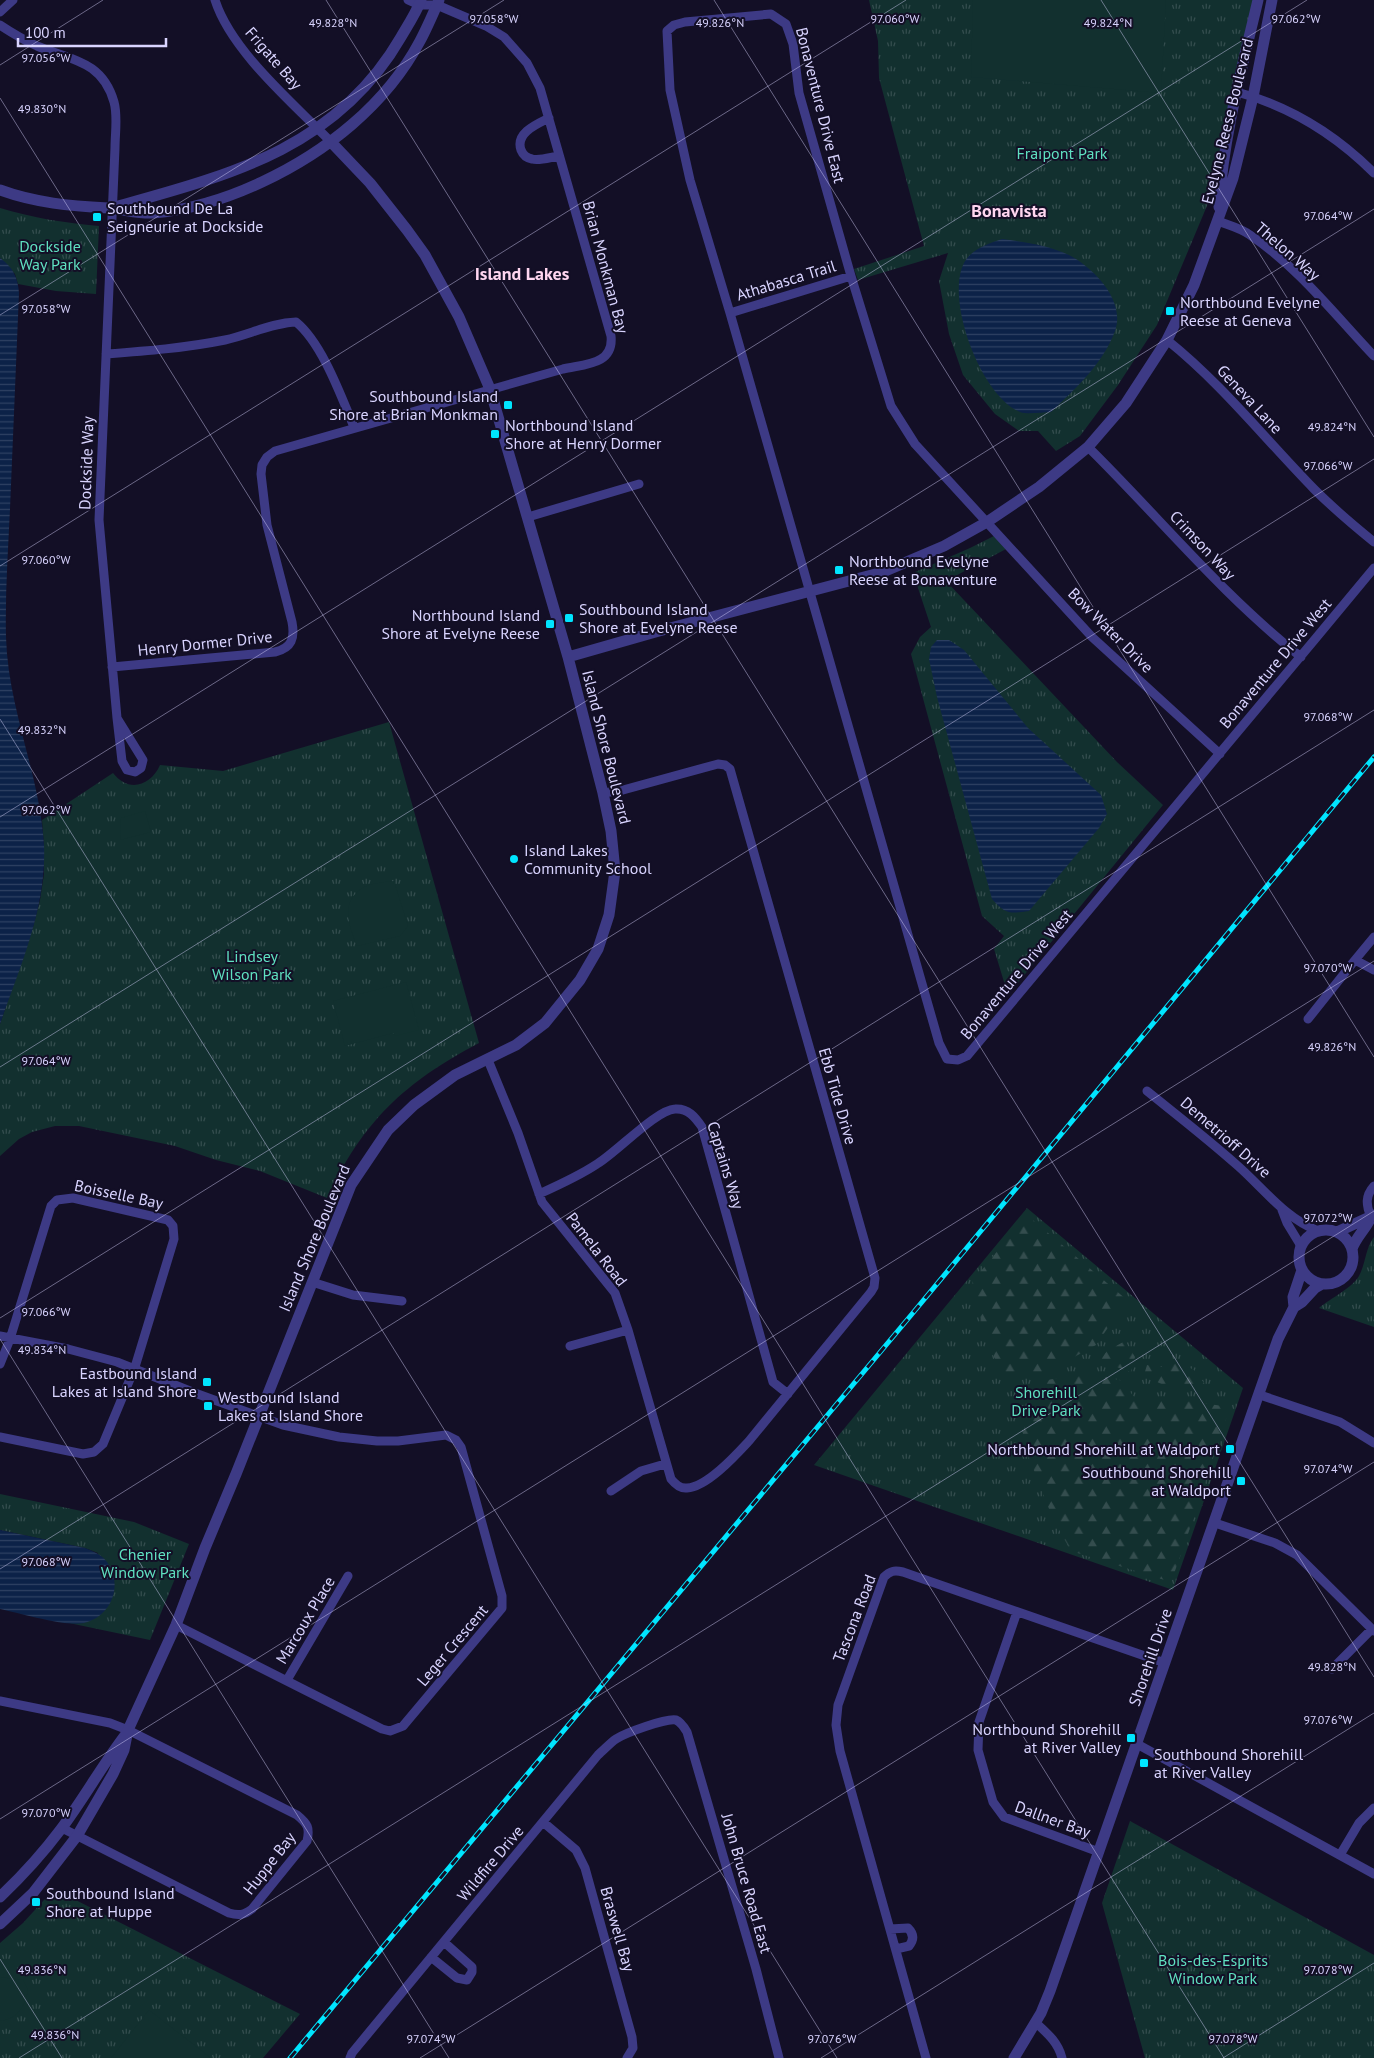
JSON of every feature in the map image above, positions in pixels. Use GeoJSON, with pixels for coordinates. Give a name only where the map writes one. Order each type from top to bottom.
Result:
{"type":"FeatureCollection","features":[{"type":"Feature","properties":{"kind":"street"},"geometry":{"type":"LineString","coordinates":[[0,12],[13,0]]}},
{"type":"Feature","properties":{"kind":"street","name":"Frigate Bay"},"geometry":{"type":"LineString","coordinates":[[215,0],[218,11],[246,53],[318,129]]}},
{"type":"Feature","properties":{"kind":"street"},"geometry":{"type":"LineString","coordinates":[[0,190],[50,204],[152,213],[190,207],[240,192],[285,171],[331,142],[381,96],[420,42],[438,3],[408,0]]}},
{"type":"Feature","properties":{"kind":"street","name":"Evelyne Reese Boulevard"},"geometry":{"type":"LineString","coordinates":[[1218,221],[1220,178],[1258,0]]}},
{"type":"Feature","properties":{"kind":"street","name":"Evelyne Reese Boulevard"},"geometry":{"type":"LineString","coordinates":[[568,658],[659,631],[883,572],[944,546],[987,522],[1039,487],[1088,447],[1126,404],[1167,340],[1194,285],[1232,178],[1253,97],[1272,0]]}},
{"type":"Feature","properties":{"kind":"street"},"geometry":{"type":"LineString","coordinates":[[111,208],[186,188],[238,170],[283,150],[318,129],[359,93],[388,60],[420,2]]}},
{"type":"Feature","properties":{"kind":"street","name":"Brian Monkman Bay"},"geometry":{"type":"LineString","coordinates":[[438,3],[486,26],[504,37],[517,50],[535,76],[549,118],[612,345],[608,354],[599,360],[490,389]]}},
{"type":"Feature","properties":{"kind":"street","name":"Bonaventure Drive East"},"geometry":{"type":"LineString","coordinates":[[810,592],[690,180],[670,90],[668,31],[674,26],[685,22],[770,14],[786,24],[793,44],[799,93],[851,276],[891,406],[915,444],[987,522]]}},
{"type":"Feature","properties":{"kind":"street","name":"Dockside Way"},"geometry":{"type":"LineString","coordinates":[[0,24],[37,46],[76,58],[98,74],[108,87],[114,103],[116,119],[99,520],[112,668],[117,718],[122,761],[127,770],[135,772],[141,768],[143,760],[117,718]]}},
{"type":"Feature","properties":{"kind":"street"},"geometry":{"type":"LineString","coordinates":[[1237,92],[1293,112],[1341,144],[1374,173]]}},
{"type":"Feature","properties":{"kind":"street"},"geometry":{"type":"LineString","coordinates":[[549,118],[524,134],[520,141],[520,147],[526,157],[534,160],[559,156]]}},
{"type":"Feature","properties":{"kind":"street","name":"Island Shore Boulevard"},"geometry":{"type":"LineString","coordinates":[[0,1897],[23,1875],[62,1828],[128,1730],[176,1625],[205,1548],[351,1185],[388,1130],[414,1105],[455,1075],[516,1045],[545,1023],[580,980],[598,949],[609,915],[615,871],[611,831],[604,793],[568,658],[490,389],[459,317],[424,255],[403,224],[370,183],[318,129]]}},
{"type":"Feature","properties":{"kind":"street","name":"Thelon Way"},"geometry":{"type":"LineString","coordinates":[[1218,221],[1248,234],[1280,258],[1374,356]]}},
{"type":"Feature","properties":{"kind":"street","name":"Athabasca Trail"},"geometry":{"type":"LineString","coordinates":[[730,312],[851,276]]}},
{"type":"Feature","properties":{"kind":"street"},"geometry":{"type":"LineString","coordinates":[[106,354],[184,348],[227,340],[284,323],[296,322],[306,330],[328,368],[354,427]]}},
{"type":"Feature","properties":{"kind":"street","name":"Geneva Lane"},"geometry":{"type":"LineString","coordinates":[[1167,340],[1188,357],[1221,389],[1314,490],[1374,542]]}},
{"type":"Feature","properties":{"kind":"street","name":"Henry Dormer Drive"},"geometry":{"type":"LineString","coordinates":[[112,668],[275,652],[288,647],[292,641],[293,627],[267,525],[261,474],[262,465],[267,457],[275,451],[490,389]]}},
{"type":"Feature","properties":{"kind":"street","name":"Crimson Way"},"geometry":{"type":"LineString","coordinates":[[1088,447],[1141,499],[1225,591],[1300,657]]}},
{"type":"Feature","properties":{"kind":"street"},"geometry":{"type":"LineString","coordinates":[[528,517],[639,484]]}},
{"type":"Feature","properties":{"kind":"street","name":"Bow Water Drive"},"geometry":{"type":"LineString","coordinates":[[987,522],[1092,637],[1220,754]]}},
{"type":"Feature","properties":{"kind":"street","name":"Bonaventure Drive West"},"geometry":{"type":"LineString","coordinates":[[810,592],[939,1043],[947,1059],[958,1060],[966,1056],[1374,568]]}},
{"type":"Feature","properties":{"kind":"street","name":"Ebb Tide Drive"},"geometry":{"type":"LineString","coordinates":[[604,793],[623,790],[718,764],[725,765],[730,769],[875,1278],[874,1287],[749,1441],[726,1464],[699,1484],[682,1488]]}},
{"type":"Feature","properties":{"kind":"street"},"geometry":{"type":"LineString","coordinates":[[1308,1019],[1374,937]]}},
{"type":"Feature","properties":{"kind":"street"},"geometry":{"type":"LineString","coordinates":[[1355,960],[1374,970]]}},
{"type":"Feature","properties":{"kind":"street","name":"Pamela Road"},"geometry":{"type":"LineString","coordinates":[[488,1060],[518,1133],[539,1194],[547,1210],[615,1293],[628,1330],[670,1479],[682,1488]]}},
{"type":"Feature","properties":{"kind":"street","name":"Demetrioff Drive"},"geometry":{"type":"LineString","coordinates":[[1147,1090],[1261,1186],[1282,1210],[1318,1231]]}},
{"type":"Feature","properties":{"kind":"street","name":"Captains Way"},"geometry":{"type":"LineString","coordinates":[[539,1194],[599,1163],[661,1113],[676,1108],[695,1116],[705,1136],[773,1382],[788,1394]]}},
{"type":"Feature","properties":{"kind":"street"},"geometry":{"type":"LineString","coordinates":[[1337,1232],[1373,1216],[1366,1205],[1368,1195],[1374,1186]]}},
{"type":"Feature","properties":{"kind":"street","name":"Boisselle Bay"},"geometry":{"type":"LineString","coordinates":[[0,1364],[10,1339],[51,1206],[57,1200],[74,1198],[161,1217],[168,1220],[173,1226],[174,1239],[134,1367],[103,1444],[94,1452],[83,1454],[0,1437]]}},
{"type":"Feature","properties":{"kind":"street","name":"Demetrioff Drive"},"geometry":{"type":"LineString","coordinates":[[1282,1210],[1287,1223],[1301,1246]]}},
{"type":"Feature","properties":{"kind":"street","name":"Shorehill Drive"},"geometry":{"type":"LineString","coordinates":[[1014,2058],[1050,1991],[1278,1339],[1294,1307],[1302,1302],[1315,1288],[1322,1284],[1337,1282],[1345,1277],[1352,1264],[1354,1242],[1373,1216]]}},
{"type":"Feature","properties":{"kind":"street"},"geometry":{"type":"LineString","coordinates":[[1301,1246],[1306,1238],[1318,1231],[1325,1230],[1337,1232],[1348,1241],[1352,1249]]}},
{"type":"Feature","properties":{"kind":"street","name":"Shorehill Drive"},"geometry":{"type":"LineString","coordinates":[[1294,1307],[1293,1297],[1302,1270],[1298,1258],[1301,1246]]}},
{"type":"Feature","properties":{"kind":"street"},"geometry":{"type":"LineString","coordinates":[[1302,1270],[1310,1280],[1322,1284]]}},
{"type":"Feature","properties":{"kind":"street"},"geometry":{"type":"LineString","coordinates":[[312,1282],[353,1296],[402,1301]]}},
{"type":"Feature","properties":{"kind":"street"},"geometry":{"type":"LineString","coordinates":[[570,1346],[628,1330]]}},
{"type":"Feature","properties":{"kind":"street"},"geometry":{"type":"LineString","coordinates":[[0,1336],[68,1349],[134,1367],[259,1417]]}},
{"type":"Feature","properties":{"kind":"street"},"geometry":{"type":"LineString","coordinates":[[1260,1395],[1340,1422],[1374,1443]]}},
{"type":"Feature","properties":{"kind":"street","name":"Leger Crescent"},"geometry":{"type":"LineString","coordinates":[[176,1625],[382,1729],[396,1730],[407,1722],[502,1608],[502,1596],[461,1447],[456,1440],[446,1435],[398,1441],[358,1439],[320,1433],[259,1417]]}},
{"type":"Feature","properties":{"kind":"street"},"geometry":{"type":"LineString","coordinates":[[611,1491],[641,1470],[665,1464]]}},
{"type":"Feature","properties":{"kind":"street"},"geometry":{"type":"LineString","coordinates":[[1215,1523],[1275,1543],[1297,1555],[1373,1630],[1332,1669]]}},
{"type":"Feature","properties":{"kind":"street","name":"Tascona Road"},"geometry":{"type":"LineString","coordinates":[[926,2058],[840,1750],[836,1726],[838,1705],[884,1577],[889,1572],[895,1570],[903,1572],[1165,1663]]}},
{"type":"Feature","properties":{"kind":"street","name":"Marcoux Place"},"geometry":{"type":"LineString","coordinates":[[287,1680],[348,1576]]}},
{"type":"Feature","properties":{"kind":"street","name":"Dallner Bay"},"geometry":{"type":"LineString","coordinates":[[1017,1612],[979,1722],[978,1750],[993,1802],[1004,1817],[1099,1852]]}},
{"type":"Feature","properties":{"kind":"street"},"geometry":{"type":"LineString","coordinates":[[0,1701],[110,1723],[128,1730]]}},
{"type":"Feature","properties":{"kind":"street","name":"Wildfire Drive"},"geometry":{"type":"LineString","coordinates":[[350,2058],[352,2053],[598,1755],[616,1739],[634,1730],[676,1720]]}},
{"type":"Feature","properties":{"kind":"street","name":"John Bruce Road East"},"geometry":{"type":"LineString","coordinates":[[676,1720],[682,1724],[687,1732],[756,1969],[779,2058]]}},
{"type":"Feature","properties":{"kind":"street","name":"Island Shore Boulevard"},"geometry":{"type":"LineString","coordinates":[[0,1924],[33,1893],[77,1836],[113,1774],[124,1750],[128,1730]]}},
{"type":"Feature","properties":{"kind":"street","name":"Huppe Bay"},"geometry":{"type":"LineString","coordinates":[[62,1828],[237,1916],[245,1914],[252,1909],[307,1841],[310,1830],[306,1823],[297,1815],[128,1730]]}},
{"type":"Feature","properties":{"kind":"street"},"geometry":{"type":"LineString","coordinates":[[1137,1744],[1374,1874]]}},
{"type":"Feature","properties":{"kind":"street"},"geometry":{"type":"LineString","coordinates":[[1340,1855],[1359,1823],[1374,1808]]}},
{"type":"Feature","properties":{"kind":"street","name":"Braswell Bay"},"geometry":{"type":"LineString","coordinates":[[543,1822],[576,1850],[585,1868],[632,2037],[633,2048],[627,2058]]}},
{"type":"Feature","properties":{"kind":"street"},"geometry":{"type":"LineString","coordinates":[[890,1929],[908,1928],[913,1936],[909,1946],[896,1949]]}},
{"type":"Feature","properties":{"kind":"street"},"geometry":{"type":"LineString","coordinates":[[431,1957],[457,1978],[467,1980],[472,1967],[444,1942]]}},
{"type":"Feature","properties":{"kind":"street"},"geometry":{"type":"LineString","coordinates":[[1035,2022],[1051,2036],[1060,2049],[1062,2058]]}},
{"type":"Feature","properties":{"kind":"street","name":"Shorehill Drive"},"geometry":{"type":"LineString","coordinates":[[1006,2058],[1022,2044]]}},
{"type":"Feature","properties":{"kind":"green space","name":"Fraipont Park"},"geometry":{"type":"Polygon","coordinates":[[[869,0],[1258,0],[1209,201],[1157,325],[1118,385],[1080,436],[1056,451],[1038,431],[1019,431],[995,414],[963,375],[949,334],[939,281],[948,253],[858,280],[854,269],[924,246],[879,78],[878,41],[869,0]]]}},
{"type":"Feature","properties":{"kind":"green space"},"geometry":{"type":"Polygon","coordinates":[[[973,0],[1166,0],[1161,93],[971,77],[973,0]]]}},
{"type":"Feature","properties":{"kind":"green space","name":"Dockside Way Park"},"geometry":{"type":"Polygon","coordinates":[[[0,208],[49,220],[99,226],[96,294],[56,291],[18,284],[15,274],[0,258],[0,208]]]}},
{"type":"Feature","properties":{"kind":"green space"},"geometry":{"type":"Polygon","coordinates":[[[994,536],[1006,549],[946,581],[1117,762],[1163,805],[1008,995],[994,949],[1004,936],[982,916],[911,654],[920,637],[931,627],[913,573],[994,536]]]}},
{"type":"Feature","properties":{"kind":"green space","name":"Lindsey Wilson Park"},"geometry":{"type":"Polygon","coordinates":[[[389,722],[479,1043],[429,1073],[389,1106],[371,1125],[356,1147],[327,1198],[260,1171],[216,1160],[175,1146],[79,1126],[55,1126],[32,1132],[19,1139],[0,1156],[0,1024],[33,927],[40,900],[44,874],[42,820],[113,773],[125,783],[132,785],[145,782],[151,778],[160,765],[223,771],[389,722]]]}},
{"type":"Feature","properties":{"kind":"green space"},"geometry":{"type":"Polygon","coordinates":[[[145,811],[151,832],[120,840],[121,818],[145,811]]]}},
{"type":"Feature","properties":{"kind":"green space"},"geometry":{"type":"Polygon","coordinates":[[[394,881],[408,926],[400,936],[357,946],[349,922],[348,914],[351,900],[364,887],[394,881]]]}},
{"type":"Feature","properties":{"kind":"green space"},"geometry":{"type":"Polygon","coordinates":[[[406,982],[419,1030],[395,1036],[393,1033],[345,1046],[333,1001],[406,982]]]}},
{"type":"Feature","properties":{"kind":"green space","name":"Shorehill Drive Park"},"geometry":{"type":"Polygon","coordinates":[[[1027,1208],[1243,1388],[1173,1590],[814,1465],[1027,1208]]]}},
{"type":"Feature","properties":{"kind":"green space"},"geometry":{"type":"Polygon","coordinates":[[[1027,1215],[1127,1300],[1096,1345],[1038,1377],[1005,1373],[989,1350],[972,1282],[1027,1215]]]}},
{"type":"Feature","properties":{"kind":"green space"},"geometry":{"type":"Polygon","coordinates":[[[1374,1237],[1374,1327],[1319,1308],[1356,1280],[1374,1237]]]}},
{"type":"Feature","properties":{"kind":"green space"},"geometry":{"type":"Polygon","coordinates":[[[1125,1341],[1135,1357],[1131,1372],[1099,1361],[1107,1351],[1125,1341]]]}},
{"type":"Feature","properties":{"kind":"green space"},"geometry":{"type":"Polygon","coordinates":[[[1177,1361],[1194,1370],[1204,1383],[1173,1388],[1144,1375],[1147,1365],[1163,1367],[1177,1361]]]}},
{"type":"Feature","properties":{"kind":"green space"},"geometry":{"type":"Polygon","coordinates":[[[1087,1372],[1123,1381],[1137,1402],[1180,1400],[1230,1407],[1171,1582],[1071,1551],[1053,1519],[1022,1440],[1033,1383],[1087,1372]]]}},
{"type":"Feature","properties":{"kind":"green space","name":"Chenier Window Park"},"geometry":{"type":"Polygon","coordinates":[[[0,1494],[134,1522],[189,1544],[150,1640],[69,1623],[82,1623],[98,1553],[85,1548],[0,1530],[0,1494]]]}},
{"type":"Feature","properties":{"kind":"green space","name":"Bois-des-Esprits Window Park"},"geometry":{"type":"Polygon","coordinates":[[[1130,1821],[1374,1955],[1374,2058],[1145,2058],[1102,1903],[1130,1821]]]}},
{"type":"Feature","properties":{"kind":"green space"},"geometry":{"type":"Polygon","coordinates":[[[54,1889],[300,2014],[263,2058],[0,2058],[0,1943],[23,1923],[54,1889]]]}},
{"type":"Feature","properties":{"kind":"green space"},"geometry":{"type":"Polygon","coordinates":[[[0,1977],[23,1980],[28,1990],[20,2011],[12,2018],[0,2021],[0,1977]]]}},
{"type":"Feature","properties":{"kind":"green space"},"geometry":{"type":"Polygon","coordinates":[[[149,2010],[211,2058],[111,2058],[149,2010]]]}},
{"type":"Feature","properties":{"kind":"water"},"geometry":{"type":"Polygon","coordinates":[[[1002,239],[1045,246],[1079,261],[1106,287],[1116,308],[1117,320],[1110,343],[1088,375],[1051,412],[1023,413],[1006,403],[992,387],[980,368],[963,322],[959,300],[959,279],[964,263],[975,251],[1002,239]]]}},
{"type":"Feature","properties":{"kind":"water"},"geometry":{"type":"Polygon","coordinates":[[[0,258],[14,273],[19,293],[6,637],[12,690],[37,793],[44,845],[44,868],[37,914],[31,936],[0,1024],[0,258]]]}},
{"type":"Feature","properties":{"kind":"water"},"geometry":{"type":"Polygon","coordinates":[[[937,640],[949,640],[964,650],[1028,728],[1101,795],[1107,814],[1099,828],[1029,911],[1008,912],[992,899],[937,697],[929,659],[931,647],[937,640]]]}},
{"type":"Feature","properties":{"kind":"water"},"geometry":{"type":"Polygon","coordinates":[[[0,1530],[85,1548],[100,1555],[107,1562],[114,1580],[112,1599],[108,1607],[93,1620],[76,1624],[0,1609],[0,1530]]]}},
{"type":"Feature","properties":{"kind":"railway"},"geometry":{"type":"LineString","coordinates":[[290,2058],[912,1314],[1374,757]]}},
{"type":"Feature","properties":{"kind":"place","name":"Southbound De La Seigneurie at Dockside"},"geometry":{"type":"Point","coordinates":[97,217]}},
{"type":"Feature","properties":{"kind":"place","name":"Northbound Evelyne Reese at Geneva"},"geometry":{"type":"Point","coordinates":[1170,311]}},
{"type":"Feature","properties":{"kind":"place","name":"Southbound Island Shore at Brian Monkman"},"geometry":{"type":"Point","coordinates":[508,405]}},
{"type":"Feature","properties":{"kind":"place","name":"Northbound Island Shore at Henry Dormer"},"geometry":{"type":"Point","coordinates":[495,434]}},
{"type":"Feature","properties":{"kind":"place","name":"Northbound Evelyne Reese at Bonaventure"},"geometry":{"type":"Point","coordinates":[839,570]}},
{"type":"Feature","properties":{"kind":"place","name":"Southbound Island Shore at Evelyne Reese"},"geometry":{"type":"Point","coordinates":[569,618]}},
{"type":"Feature","properties":{"kind":"place","name":"Northbound Island Shore at Evelyne Reese"},"geometry":{"type":"Point","coordinates":[550,624]}},
{"type":"Feature","properties":{"kind":"place","name":"Island Lakes Community School"},"geometry":{"type":"Point","coordinates":[514,859]}},
{"type":"Feature","properties":{"kind":"place","name":"Eastbound Island Lakes at Island Shore"},"geometry":{"type":"Point","coordinates":[207,1382]}},
{"type":"Feature","properties":{"kind":"place","name":"Westbound Island Lakes at Island Shore"},"geometry":{"type":"Point","coordinates":[208,1406]}},
{"type":"Feature","properties":{"kind":"place","name":"Northbound Shorehill at Waldport"},"geometry":{"type":"Point","coordinates":[1230,1449]}},
{"type":"Feature","properties":{"kind":"place","name":"Southbound Shorehill at Waldport"},"geometry":{"type":"Point","coordinates":[1241,1481]}},
{"type":"Feature","properties":{"kind":"place","name":"Northbound Shorehill at River Valley"},"geometry":{"type":"Point","coordinates":[1131,1738]}},
{"type":"Feature","properties":{"kind":"place","name":"Southbound Shorehill at River Valley"},"geometry":{"type":"Point","coordinates":[1144,1763]}},
{"type":"Feature","properties":{"kind":"place","name":"Southbound Island Shore at Huppe"},"geometry":{"type":"Point","coordinates":[36,1902]}},
{"type":"Feature","properties":{"kind":"district","name":"Bonavista"},"geometry":{"type":"Point","coordinates":[1009,210]}},
{"type":"Feature","properties":{"kind":"district","name":"Island Lakes"},"geometry":{"type":"Point","coordinates":[522,273]}}]}
